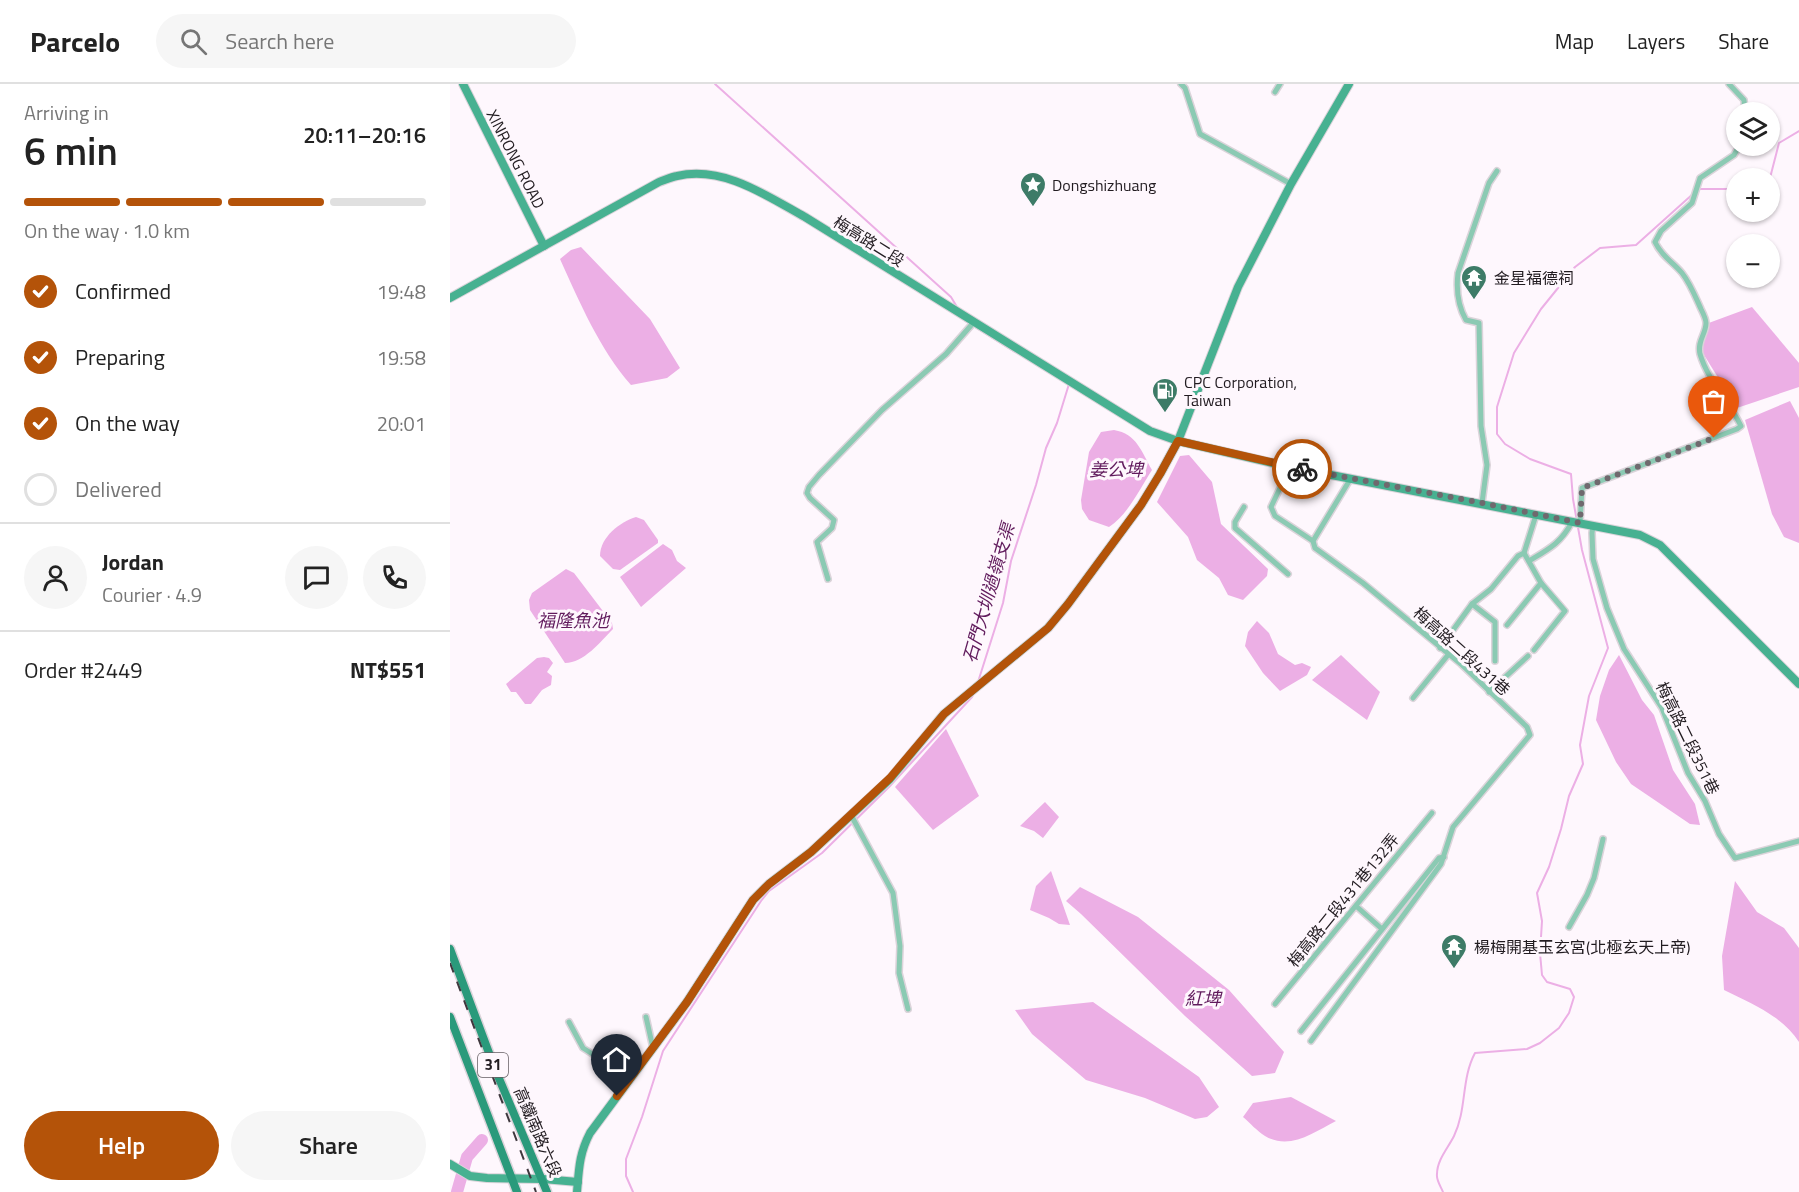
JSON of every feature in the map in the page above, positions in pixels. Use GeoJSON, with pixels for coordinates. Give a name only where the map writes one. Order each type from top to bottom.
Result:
{"type":"FeatureCollection","features":[{"type":"Feature","properties":{"kind":"main road","name":"高鐵南路六段"},"geometry":{"type":"LineString","coordinates":[[450,949],[495,1069],[547,1192]]}},
{"type":"Feature","properties":{"kind":"main road","name":"31"},"geometry":{"type":"LineString","coordinates":[[450,1017],[517,1192]]}},
{"type":"Feature","properties":{"kind":"street","name":"XINRONG ROAD"},"geometry":{"type":"LineString","coordinates":[[463,84],[544,246]]}},
{"type":"Feature","properties":{"kind":"street"},"geometry":{"type":"LineString","coordinates":[[1181,84],[1185,88],[1200,134],[1291,184]]}},
{"type":"Feature","properties":{"kind":"street"},"geometry":{"type":"LineString","coordinates":[[1275,92],[1280,84]]}},
{"type":"Feature","properties":{"kind":"street"},"geometry":{"type":"LineString","coordinates":[[577,1192],[582,1149],[590,1133],[687,1002],[753,900],[769,884],[811,852],[852,816],[890,778],[944,714],[1048,628],[1141,505],[1178,441],[1238,287],[1291,184],[1349,84]]}},
{"type":"Feature","properties":{"kind":"street"},"geometry":{"type":"LineString","coordinates":[[1729,84],[1744,102]]}},
{"type":"Feature","properties":{"kind":"street"},"geometry":{"type":"LineString","coordinates":[[1529,561],[1556,545],[1576,523],[1582,488],[1741,426],[1707,371],[1701,357],[1699,342],[1706,323],[1702,310],[1684,275],[1662,255],[1655,242],[1661,231],[1692,203],[1700,178],[1733,156]]}},
{"type":"Feature","properties":{"kind":"street"},"geometry":{"type":"LineString","coordinates":[[1482,503],[1487,465],[1481,426],[1479,323],[1466,320],[1460,305],[1457,287],[1458,273],[1489,183],[1497,171]]}},
{"type":"Feature","properties":{"kind":"street","name":"梅高路二段"},"geometry":{"type":"LineString","coordinates":[[450,298],[659,182],[678,176],[699,174],[716,176],[754,189],[805,217],[961,313],[972,324],[1150,431],[1178,441],[1290,467],[1640,535],[1660,545],[1799,684]]}},
{"type":"Feature","properties":{"kind":"street"},"geometry":{"type":"LineString","coordinates":[[828,579],[817,542],[832,528],[834,520],[810,498],[807,494],[809,487],[882,410],[946,354],[972,324]]}},
{"type":"Feature","properties":{"kind":"street","name":"梅高路二段431巷"},"geometry":{"type":"LineString","coordinates":[[1290,467],[1271,507],[1275,516],[1313,542],[1315,548],[1364,583],[1440,648],[1527,727],[1530,735],[1453,827],[1441,864],[1311,1041]]}},
{"type":"Feature","properties":{"kind":"street"},"geometry":{"type":"LineString","coordinates":[[1313,542],[1351,478]]}},
{"type":"Feature","properties":{"kind":"street"},"geometry":{"type":"LineString","coordinates":[[1244,507],[1235,522],[1235,528],[1288,574]]}},
{"type":"Feature","properties":{"kind":"street"},"geometry":{"type":"LineString","coordinates":[[1440,648],[1472,604],[1491,589],[1518,556],[1524,553],[1536,515]]}},
{"type":"Feature","properties":{"kind":"street","name":"梅高路二段351巷"},"geometry":{"type":"LineString","coordinates":[[1593,525],[1593,559],[1607,608],[1624,648],[1662,708],[1688,773],[1705,801],[1719,834],[1735,858],[1799,841]]}},
{"type":"Feature","properties":{"kind":"street"},"geometry":{"type":"LineString","coordinates":[[1524,553],[1541,584],[1565,611],[1534,650]]}},
{"type":"Feature","properties":{"kind":"street"},"geometry":{"type":"LineString","coordinates":[[1507,625],[1541,584]]}},
{"type":"Feature","properties":{"kind":"street"},"geometry":{"type":"LineString","coordinates":[[1472,604],[1495,622],[1496,661]]}},
{"type":"Feature","properties":{"kind":"street"},"geometry":{"type":"LineString","coordinates":[[1413,698],[1448,655]]}},
{"type":"Feature","properties":{"kind":"street"},"geometry":{"type":"LineString","coordinates":[[1489,692],[1528,656]]}},
{"type":"Feature","properties":{"kind":"street","name":"梅高路二段431巷132弄"},"geometry":{"type":"LineString","coordinates":[[1275,1004],[1432,813]]}},
{"type":"Feature","properties":{"kind":"street"},"geometry":{"type":"LineString","coordinates":[[852,816],[893,893],[900,946],[899,973],[908,1009]]}},
{"type":"Feature","properties":{"kind":"street"},"geometry":{"type":"LineString","coordinates":[[1569,927],[1594,878],[1603,839]]}},
{"type":"Feature","properties":{"kind":"street","name":"梅高路二段431巷"},"geometry":{"type":"LineString","coordinates":[[1301,1031],[1439,858],[1444,857]]}},
{"type":"Feature","properties":{"kind":"street"},"geometry":{"type":"LineString","coordinates":[[1356,906],[1382,929]]}},
{"type":"Feature","properties":{"kind":"street"},"geometry":{"type":"LineString","coordinates":[[646,1017],[653,1048]]}},
{"type":"Feature","properties":{"kind":"street"},"geometry":{"type":"LineString","coordinates":[[569,1022],[583,1048],[630,1078]]}},
{"type":"Feature","properties":{"kind":"street"},"geometry":{"type":"LineString","coordinates":[[457,1168],[470,1176],[487,1178],[578,1182]]}},
{"type":"Feature","properties":{"kind":"water"},"geometry":{"type":"Polygon","coordinates":[[[581,247],[650,319],[680,368],[667,378],[631,385],[610,356],[591,325],[560,259],[571,250],[581,247]]]}},
{"type":"Feature","properties":{"kind":"water"},"geometry":{"type":"Polygon","coordinates":[[[1752,307],[1799,363],[1799,387],[1737,408],[1699,347],[1706,324],[1752,307]]]}},
{"type":"Feature","properties":{"kind":"water"},"geometry":{"type":"Polygon","coordinates":[[[1790,401],[1799,418],[1799,543],[1784,537],[1772,514],[1745,420],[1790,401]]]}},
{"type":"Feature","properties":{"kind":"water","name":"姜公埤"},"geometry":{"type":"Polygon","coordinates":[[[1114,430],[1133,439],[1152,470],[1128,509],[1109,527],[1089,520],[1082,509],[1081,500],[1089,452],[1101,432],[1114,430]]]}},
{"type":"Feature","properties":{"kind":"water","name":"姜公埤"},"geometry":{"type":"Polygon","coordinates":[[[1189,455],[1212,482],[1221,524],[1268,569],[1267,576],[1243,600],[1228,595],[1219,578],[1197,560],[1188,537],[1157,502],[1180,456],[1189,455]]]}},
{"type":"Feature","properties":{"kind":"water"},"geometry":{"type":"Polygon","coordinates":[[[636,517],[644,520],[658,543],[620,570],[613,569],[600,556],[603,543],[612,531],[636,517]]]}},
{"type":"Feature","properties":{"kind":"water"},"geometry":{"type":"Polygon","coordinates":[[[663,544],[672,550],[677,561],[686,568],[641,607],[620,577],[663,544]]]}},
{"type":"Feature","properties":{"kind":"water","name":"福隆魚池"},"geometry":{"type":"Polygon","coordinates":[[[566,569],[574,573],[612,623],[613,629],[585,656],[565,663],[530,610],[529,600],[532,593],[566,569]]]}},
{"type":"Feature","properties":{"kind":"water"},"geometry":{"type":"Polygon","coordinates":[[[1257,621],[1269,633],[1278,654],[1295,665],[1302,663],[1311,667],[1307,675],[1280,691],[1263,673],[1245,646],[1248,632],[1257,621]]]}},
{"type":"Feature","properties":{"kind":"water"},"geometry":{"type":"Polygon","coordinates":[[[1341,655],[1380,692],[1367,720],[1312,680],[1341,655]]]}},
{"type":"Feature","properties":{"kind":"water"},"geometry":{"type":"Polygon","coordinates":[[[1619,655],[1642,700],[1654,715],[1673,770],[1695,804],[1700,825],[1690,824],[1631,784],[1616,762],[1596,720],[1600,696],[1609,670],[1619,655]]]}},
{"type":"Feature","properties":{"kind":"water"},"geometry":{"type":"Polygon","coordinates":[[[537,658],[549,658],[553,663],[547,672],[552,676],[551,685],[542,690],[531,704],[525,704],[516,692],[511,692],[506,684],[537,658]]]}},
{"type":"Feature","properties":{"kind":"water"},"geometry":{"type":"Polygon","coordinates":[[[946,729],[979,796],[933,830],[895,787],[946,729]]]}},
{"type":"Feature","properties":{"kind":"water"},"geometry":{"type":"Polygon","coordinates":[[[1045,802],[1059,817],[1043,838],[1034,831],[1020,826],[1045,802]]]}},
{"type":"Feature","properties":{"kind":"water"},"geometry":{"type":"Polygon","coordinates":[[[1051,871],[1070,925],[1059,924],[1030,910],[1036,886],[1051,871]]]}},
{"type":"Feature","properties":{"kind":"water"},"geometry":{"type":"Polygon","coordinates":[[[1735,881],[1757,912],[1784,928],[1799,948],[1799,1042],[1775,1017],[1724,990],[1722,956],[1735,881]]]}},
{"type":"Feature","properties":{"kind":"water","name":"紅埤"},"geometry":{"type":"Polygon","coordinates":[[[1080,887],[1138,917],[1229,990],[1284,1052],[1275,1073],[1252,1076],[1185,1016],[1066,901],[1080,887]]]}},
{"type":"Feature","properties":{"kind":"water","name":"紅埤"},"geometry":{"type":"Polygon","coordinates":[[[1093,1002],[1199,1077],[1219,1107],[1207,1117],[1195,1119],[1145,1098],[1086,1080],[1032,1034],[1015,1010],[1093,1002]]]}},
{"type":"Feature","properties":{"kind":"water"},"geometry":{"type":"Polygon","coordinates":[[[1291,1097],[1336,1121],[1310,1135],[1284,1142],[1265,1136],[1243,1117],[1253,1103],[1291,1097]]]}},
{"type":"Feature","properties":{"kind":"waterway","name":"石門大圳過嶺支渠"},"geometry":{"type":"LineString","coordinates":[[715,84],[951,297],[957,307]]}},
{"type":"Feature","properties":{"kind":"waterway"},"geometry":{"type":"LineString","coordinates":[[1773,168],[1779,143],[1799,131]]}},
{"type":"Feature","properties":{"kind":"waterway"},"geometry":{"type":"LineString","coordinates":[[1698,189],[1726,189]]}},
{"type":"Feature","properties":{"kind":"waterway"},"geometry":{"type":"LineString","coordinates":[[1443,1192],[1437,1179],[1437,1169],[1458,1126],[1468,1073],[1475,1053],[1527,1049],[1540,1043],[1559,1028],[1569,1013],[1574,997],[1570,989],[1547,982],[1542,975],[1540,953],[1542,921],[1537,893],[1549,867],[1569,796],[1583,764],[1580,745],[1589,696],[1608,648],[1582,550],[1571,474],[1530,459],[1505,444],[1497,434],[1497,407],[1514,353],[1541,309],[1575,267],[1600,248],[1636,245],[1694,193]]}},
{"type":"Feature","properties":{"kind":"waterway","name":"石門大圳過嶺支渠"},"geometry":{"type":"LineString","coordinates":[[964,320],[1015,352]]}},
{"type":"Feature","properties":{"kind":"waterway","name":"石門大圳過嶺支渠"},"geometry":{"type":"LineString","coordinates":[[978,682],[1003,603],[1011,561],[1046,448],[1057,423],[1069,384]]}},
{"type":"Feature","properties":{"kind":"waterway","name":"石門大圳過嶺支渠"},"geometry":{"type":"LineString","coordinates":[[633,1192],[626,1176],[626,1159],[663,1051],[761,901],[769,891],[822,853],[889,787],[974,693]]}},
{"type":"Feature","properties":{"kind":"waterway"},"geometry":{"type":"LineString","coordinates":[[457,1192],[467,1157],[482,1140]]}},
{"type":"Feature","properties":{"kind":"railway"},"geometry":{"type":"LineString","coordinates":[[450,963],[536,1192]]}},
{"type":"Feature","properties":{"kind":"way so far"},"geometry":{"type":"LineString","coordinates":[[1302,469],[1580,523],[1582,488],[1714,438]]}},
{"type":"Feature","properties":{"kind":"place","name":"Dongshizhuang"},"geometry":{"type":"Point","coordinates":[1033,208]}},
{"type":"Feature","properties":{"kind":"place","name":"金星福德祠"},"geometry":{"type":"Point","coordinates":[1474,301]}},
{"type":"Feature","properties":{"kind":"place","name":"CPC Corporation, Taiwan"},"geometry":{"type":"Point","coordinates":[1165,414]}},
{"type":"Feature","properties":{"kind":"place","name":"楊梅開基玉玄宮(北極玄天上帝)"},"geometry":{"type":"Point","coordinates":[1454,970]}},
{"type":"Feature","properties":{"kind":"route"},"geometry":{"type":"LineString","coordinates":[[617,1096],[687,1002],[753,900],[769,884],[811,852],[890,778],[944,714],[1048,628],[1141,505],[1178,441],[1302,469]]}}]}
